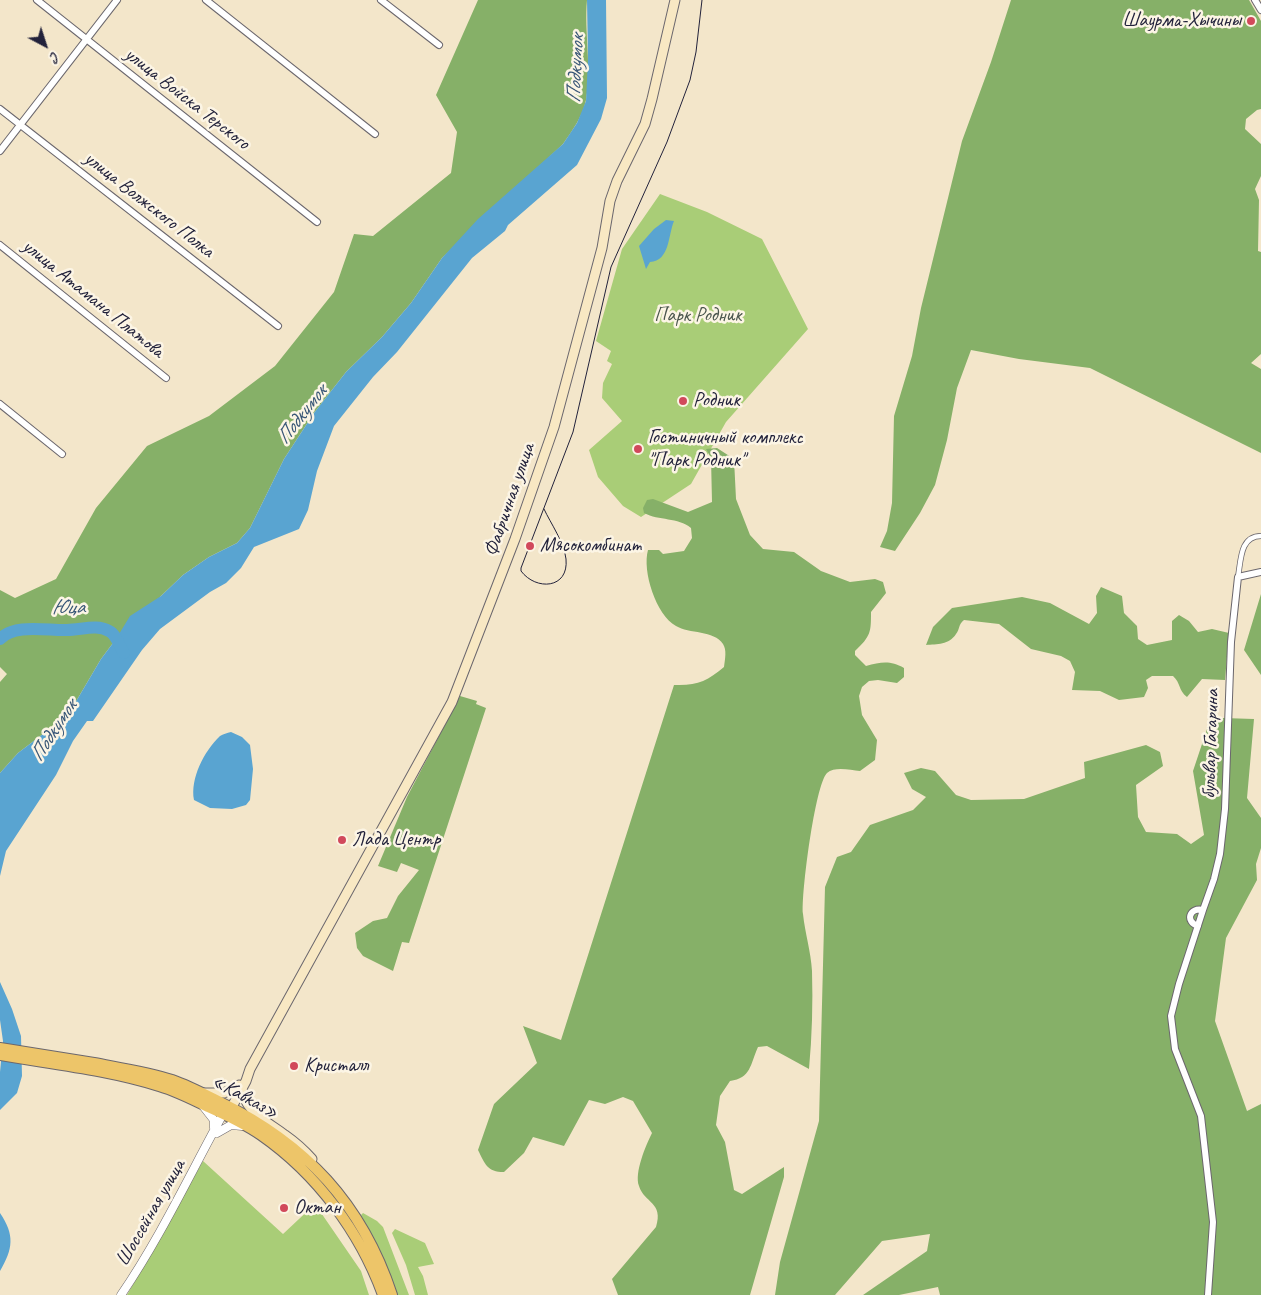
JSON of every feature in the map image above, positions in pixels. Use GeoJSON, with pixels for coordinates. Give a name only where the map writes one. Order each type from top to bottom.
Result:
{"type":"FeatureCollection","features":[{"type":"Feature","properties":{"kind":"main road","name":"Фабричная улица"},"geometry":{"type":"LineString","coordinates":[[228,1111],[452,702],[500,578],[554,427],[602,248],[610,201],[624,165],[644,124],[652,99],[675,0]]}},
{"type":"Feature","properties":{"kind":"main road","name":"«Кавказ»"},"geometry":{"type":"LineString","coordinates":[[0,1048],[127,1077],[200,1097]]}},
{"type":"Feature","properties":{"kind":"main road","name":"«Кавказ»"},"geometry":{"type":"LineString","coordinates":[[0,1055],[40,1058],[150,1074],[171,1080],[200,1097],[280,1136],[327,1179],[358,1221],[382,1267],[392,1295]]}},
{"type":"Feature","properties":{"kind":"main road"},"geometry":{"type":"LineString","coordinates":[[127,1077],[134,1076],[158,1081],[187,1091],[228,1111]]}},
{"type":"Feature","properties":{"kind":"main road"},"geometry":{"type":"LineString","coordinates":[[200,1097],[224,1093],[241,1086],[249,1107],[306,1153],[323,1171],[327,1179]]}},
{"type":"Feature","properties":{"kind":"main road","name":"«Кавказ»"},"geometry":{"type":"LineString","coordinates":[[228,1111],[285,1154],[321,1190],[340,1214],[361,1246],[375,1272],[383,1295]]}},
{"type":"Feature","properties":{"kind":"street","name":"улица Войска Терского"},"geometry":{"type":"LineString","coordinates":[[37,0],[318,222]]}},
{"type":"Feature","properties":{"kind":"street"},"geometry":{"type":"LineString","coordinates":[[0,150],[117,0]]}},
{"type":"Feature","properties":{"kind":"street"},"geometry":{"type":"LineString","coordinates":[[206,0],[374,134]]}},
{"type":"Feature","properties":{"kind":"street"},"geometry":{"type":"LineString","coordinates":[[381,0],[439,45]]}},
{"type":"Feature","properties":{"kind":"street"},"geometry":{"type":"LineString","coordinates":[[1256,0],[1261,10]]}},
{"type":"Feature","properties":{"kind":"street","name":"улица Волжского Полка"},"geometry":{"type":"LineString","coordinates":[[0,109],[278,326]]}},
{"type":"Feature","properties":{"kind":"street","name":"улица Атамана Платова"},"geometry":{"type":"LineString","coordinates":[[0,245],[166,378]]}},
{"type":"Feature","properties":{"kind":"street"},"geometry":{"type":"LineString","coordinates":[[0,404],[62,454]]}},
{"type":"Feature","properties":{"kind":"street","name":"бульвар Гагарина"},"geometry":{"type":"LineString","coordinates":[[1208,1295],[1213,1222],[1201,1116],[1175,1049],[1170,1016],[1214,879],[1220,854],[1225,809],[1232,642],[1238,577],[1245,542],[1252,536],[1261,536]]}},
{"type":"Feature","properties":{"kind":"street"},"geometry":{"type":"LineString","coordinates":[[1238,577],[1261,572]]}},
{"type":"Feature","properties":{"kind":"street","name":"бульвар Гагарина"},"geometry":{"type":"LineString","coordinates":[[1198,926],[1190,920],[1190,915],[1198,908],[1203,910]]}},
{"type":"Feature","properties":{"kind":"street"},"geometry":{"type":"LineString","coordinates":[[200,1097],[214,1120],[215,1132],[231,1125],[247,1126]]}},
{"type":"Feature","properties":{"kind":"street","name":"Шоссейная улица"},"geometry":{"type":"LineString","coordinates":[[120,1295],[132,1278],[228,1111]]}},
{"type":"Feature","properties":{"kind":"green space"},"geometry":{"type":"Polygon","coordinates":[[[478,0],[587,0],[588,88],[585,106],[580,118],[563,144],[442,258],[411,303],[382,337],[346,372],[314,413],[284,459],[250,528],[237,543],[209,557],[183,575],[116,639],[101,659],[68,715],[18,753],[0,773],[0,682],[7,674],[0,667],[0,590],[15,598],[56,579],[96,508],[147,446],[209,416],[275,366],[334,292],[354,234],[373,236],[451,173],[457,132],[436,95],[478,0]]]}},
{"type":"Feature","properties":{"kind":"green space"},"geometry":{"type":"Polygon","coordinates":[[[1011,0],[1249,0],[1261,21],[1261,109],[1246,119],[1245,129],[1261,144],[1261,176],[1255,189],[1259,200],[1258,251],[1261,252],[1261,354],[1251,363],[1261,369],[1261,453],[1090,368],[1019,359],[971,350],[957,388],[947,440],[935,485],[920,513],[895,551],[880,547],[887,531],[892,503],[894,416],[912,356],[921,308],[962,141],[1011,0]]]}},
{"type":"Feature","properties":{"kind":"green space","name":"Парк Родник"},"geometry":{"type":"Polygon","coordinates":[[[660,194],[707,212],[762,239],[808,329],[726,422],[691,484],[641,517],[623,506],[598,477],[589,450],[622,421],[602,398],[603,383],[612,364],[607,361],[611,351],[596,341],[622,249],[660,194]]]}},
{"type":"Feature","properties":{"kind":"green space"},"geometry":{"type":"Polygon","coordinates":[[[717,448],[734,459],[736,499],[750,535],[763,549],[794,552],[821,571],[850,582],[875,579],[883,582],[886,593],[871,612],[869,633],[855,651],[855,655],[866,666],[885,662],[899,665],[904,668],[904,677],[897,683],[878,680],[869,681],[862,687],[859,696],[862,715],[877,740],[875,760],[860,771],[838,769],[830,771],[822,782],[818,797],[810,840],[803,903],[812,971],[809,1069],[767,1046],[758,1047],[746,1074],[730,1081],[720,1096],[716,1125],[725,1142],[734,1190],[742,1194],[784,1167],[784,1177],[750,1295],[618,1295],[612,1279],[656,1227],[658,1219],[655,1208],[641,1192],[638,1180],[641,1159],[652,1133],[633,1101],[623,1097],[605,1104],[589,1100],[564,1146],[533,1137],[524,1153],[504,1172],[490,1169],[478,1150],[494,1104],[537,1063],[523,1026],[561,1040],[674,685],[689,685],[701,682],[724,667],[725,652],[723,644],[714,636],[681,628],[669,620],[657,603],[649,580],[647,569],[648,550],[659,550],[663,554],[684,551],[692,538],[691,528],[680,522],[644,513],[643,508],[647,500],[653,499],[688,512],[712,502],[711,458],[706,449],[717,448]]]}},
{"type":"Feature","properties":{"kind":"green space"},"geometry":{"type":"Polygon","coordinates":[[[1101,587],[1122,596],[1124,613],[1137,626],[1138,639],[1147,645],[1172,640],[1172,621],[1179,615],[1189,621],[1198,632],[1212,629],[1229,633],[1225,680],[1202,679],[1187,697],[1173,676],[1152,676],[1146,680],[1148,688],[1144,697],[1119,700],[1100,691],[1072,690],[1075,672],[1070,661],[1061,656],[1031,649],[999,624],[964,620],[950,640],[943,643],[926,645],[933,627],[952,608],[1022,597],[1050,603],[1089,624],[1097,613],[1096,596],[1101,587]]]}},
{"type":"Feature","properties":{"kind":"green space"},"geometry":{"type":"Polygon","coordinates":[[[1261,594],[1261,675],[1244,650],[1261,594]]]}},
{"type":"Feature","properties":{"kind":"green space"},"geometry":{"type":"Polygon","coordinates":[[[460,696],[477,701],[476,704],[486,708],[409,943],[402,942],[393,971],[363,956],[357,948],[355,933],[373,921],[387,918],[398,896],[419,870],[401,863],[397,872],[378,866],[407,797],[460,696]]]}},
{"type":"Feature","properties":{"kind":"green space"},"geometry":{"type":"Polygon","coordinates":[[[1223,718],[1254,719],[1247,798],[1261,818],[1261,848],[1256,864],[1257,880],[1226,938],[1215,1021],[1247,1111],[1261,1104],[1261,1295],[940,1295],[938,1287],[899,1295],[863,1295],[927,1251],[930,1234],[882,1241],[835,1295],[775,1295],[780,1262],[819,1121],[825,887],[837,857],[851,852],[870,825],[913,810],[926,797],[912,789],[904,773],[921,768],[935,771],[956,795],[971,800],[1024,799],[1085,778],[1084,762],[1146,745],[1160,752],[1163,766],[1136,785],[1138,817],[1146,832],[1177,834],[1191,844],[1204,835],[1193,771],[1208,726],[1223,718]]]}},
{"type":"Feature","properties":{"kind":"green space"},"geometry":{"type":"Polygon","coordinates":[[[203,1161],[283,1234],[315,1204],[361,1271],[369,1295],[127,1295],[203,1161]]]}},
{"type":"Feature","properties":{"kind":"green space"},"geometry":{"type":"Polygon","coordinates":[[[363,1213],[383,1227],[409,1295],[397,1295],[385,1264],[361,1215],[363,1213]]]}},
{"type":"Feature","properties":{"kind":"green space"},"geometry":{"type":"Polygon","coordinates":[[[395,1229],[425,1243],[434,1264],[418,1267],[423,1276],[428,1295],[415,1295],[406,1265],[392,1233],[395,1229]]]}},
{"type":"Feature","properties":{"kind":"water","name":"Подкумок"},"geometry":{"type":"Polygon","coordinates":[[[587,0],[606,0],[607,98],[601,119],[577,165],[508,225],[505,231],[472,258],[397,352],[373,377],[334,426],[317,471],[308,510],[299,529],[254,547],[241,568],[226,583],[210,592],[160,629],[142,650],[93,721],[87,721],[73,741],[56,775],[6,851],[0,876],[0,773],[18,753],[68,715],[101,659],[130,616],[161,596],[183,575],[209,557],[237,543],[250,528],[284,459],[314,413],[346,372],[382,337],[411,303],[442,258],[478,219],[563,144],[577,123],[586,101],[588,59],[587,0]]]}},
{"type":"Feature","properties":{"kind":"water"},"geometry":{"type":"Polygon","coordinates":[[[666,220],[674,221],[665,252],[657,261],[650,262],[646,269],[639,246],[654,229],[666,220]]]}},
{"type":"Feature","properties":{"kind":"water"},"geometry":{"type":"Polygon","coordinates":[[[231,732],[242,737],[250,745],[253,769],[250,800],[246,805],[232,809],[210,808],[194,800],[193,792],[196,774],[214,742],[220,736],[231,732]]]}},
{"type":"Feature","properties":{"kind":"water"},"geometry":{"type":"Polygon","coordinates":[[[0,982],[21,1036],[22,1076],[17,1093],[0,1110],[0,1072],[3,1041],[0,1020],[0,982]]]}},
{"type":"Feature","properties":{"kind":"water"},"geometry":{"type":"Polygon","coordinates":[[[0,1213],[10,1235],[10,1249],[0,1271],[0,1213]]]}},
{"type":"Feature","properties":{"kind":"waterway","name":"Юца"},"geometry":{"type":"LineString","coordinates":[[0,639],[6,634],[23,629],[67,630],[99,628],[111,633],[124,653]]}},
{"type":"Feature","properties":{"kind":"tram line"},"geometry":{"type":"LineString","coordinates":[[544,509],[560,540],[566,559],[566,569],[562,576],[550,584],[535,582],[527,577],[521,571],[521,568],[573,432],[611,267],[667,142],[690,80],[696,52],[702,0]]}},
{"type":"Feature","properties":{"kind":"place","name":"Шаурма-Хычины"},"geometry":{"type":"Point","coordinates":[1251,21]}},
{"type":"Feature","properties":{"kind":"place","name":"Родник"},"geometry":{"type":"Point","coordinates":[683,401]}},
{"type":"Feature","properties":{"kind":"place","name":"Гостиничный комплекс \"Парк Родник\""},"geometry":{"type":"Point","coordinates":[638,449]}},
{"type":"Feature","properties":{"kind":"place","name":"Мясокомбинат"},"geometry":{"type":"Point","coordinates":[530,546]}},
{"type":"Feature","properties":{"kind":"place","name":"Лада Центр"},"geometry":{"type":"Point","coordinates":[342,840]}},
{"type":"Feature","properties":{"kind":"place","name":"Кристалл"},"geometry":{"type":"Point","coordinates":[294,1066]}},
{"type":"Feature","properties":{"kind":"place","name":"Октан"},"geometry":{"type":"Point","coordinates":[284,1208]}}]}
